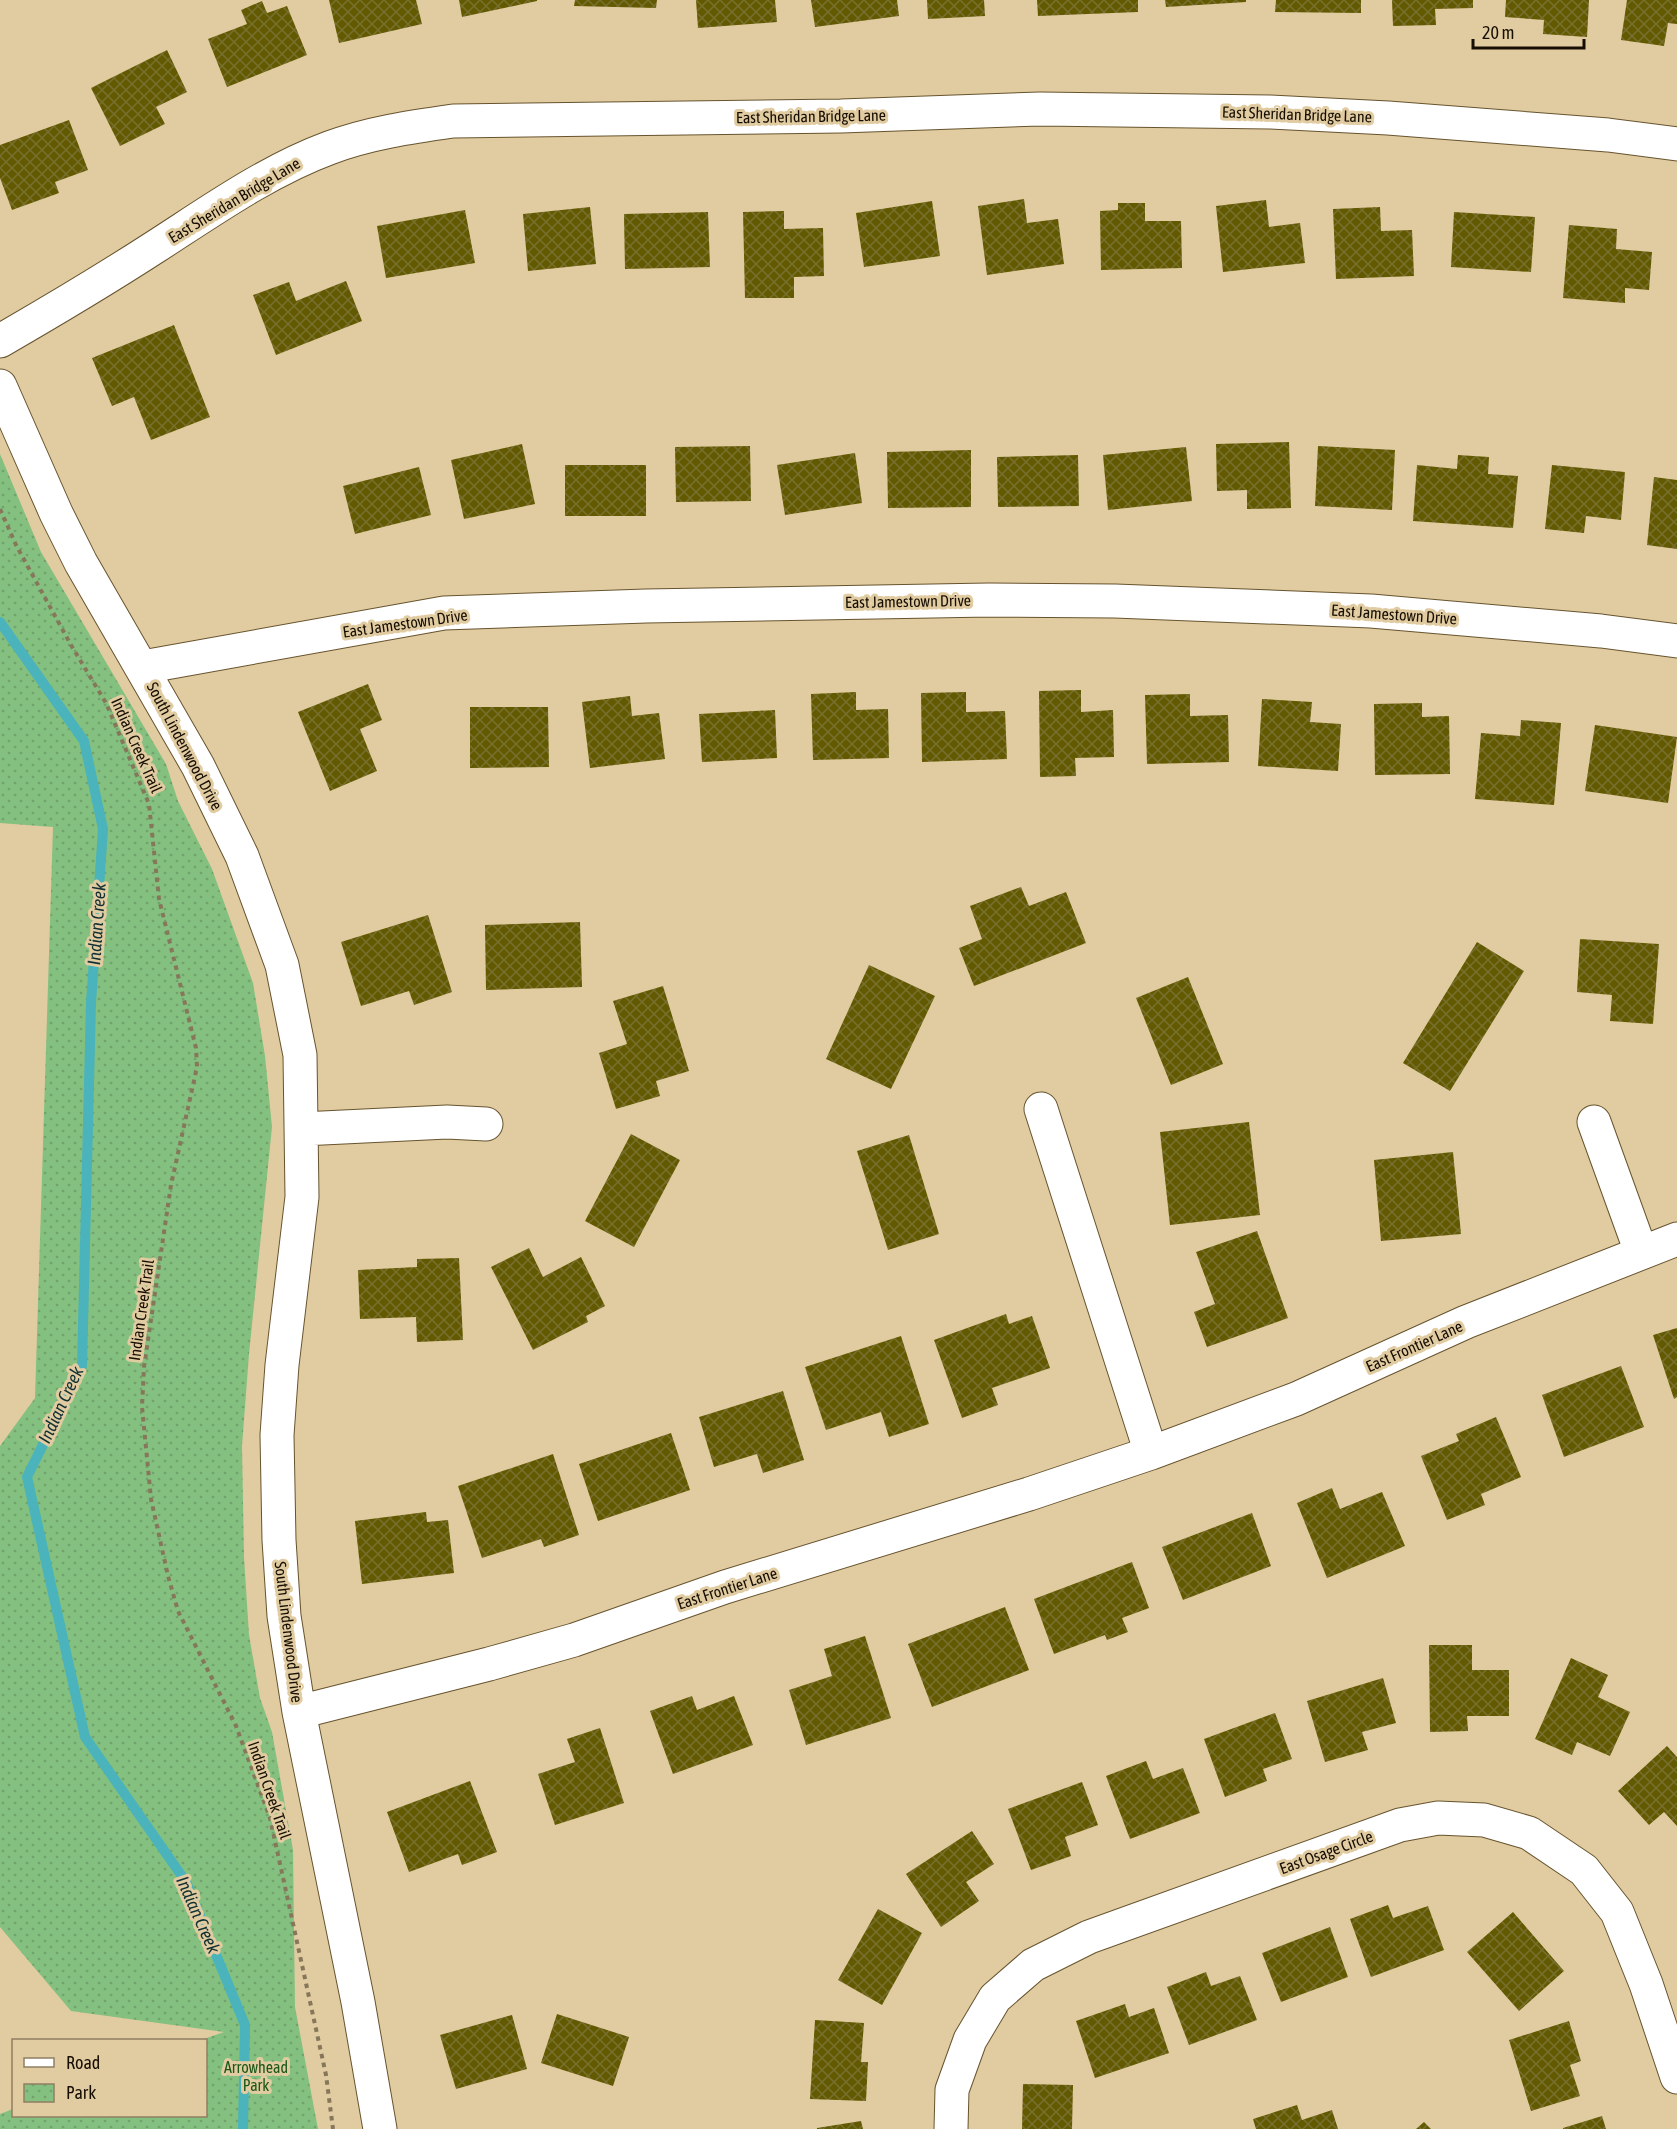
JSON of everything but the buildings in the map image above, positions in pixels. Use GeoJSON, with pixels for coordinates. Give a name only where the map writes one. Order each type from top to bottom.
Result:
{"type":"FeatureCollection","features":[{"type":"Feature","properties":{"kind":"street","name":"East Sheridan Bridge Lane"},"geometry":{"type":"LineString","coordinates":[[0,341],[105,280],[214,209],[289,165],[329,148],[369,135],[410,127],[453,122],[841,116],[1040,109],[1270,112],[1608,135],[1677,144]]}},
{"type":"Feature","properties":{"kind":"street","name":"South Lindenwood Drive"},"geometry":{"type":"LineString","coordinates":[[0,386],[56,513],[81,563],[198,766],[242,856],[282,965],[300,1054],[302,1129],[302,1197],[282,1365],[278,1435],[279,1540],[283,1605],[299,1712],[358,2002],[380,2129]]}},
{"type":"Feature","properties":{"kind":"street","name":"East Jamestown Drive"},"geometry":{"type":"LineString","coordinates":[[142,667],[444,613],[657,606],[978,600],[1115,601],[1371,611],[1677,641]]}},
{"type":"Feature","properties":{"kind":"street"},"geometry":{"type":"LineString","coordinates":[[1041,1109],[1151,1453]]}},
{"type":"Feature","properties":{"kind":"street"},"geometry":{"type":"LineString","coordinates":[[302,1129],[447,1122],[486,1124]]}},
{"type":"Feature","properties":{"kind":"street"},"geometry":{"type":"LineString","coordinates":[[1594,1122],[1641,1252]]}},
{"type":"Feature","properties":{"kind":"street","name":"East Frontier Lane"},"geometry":{"type":"LineString","coordinates":[[299,1712],[489,1664],[573,1640],[736,1584],[1029,1494],[1151,1453],[1296,1399],[1466,1322],[1677,1239]]}},
{"type":"Feature","properties":{"kind":"street","name":"East Osage Circle"},"geometry":{"type":"LineString","coordinates":[[951,2129],[952,2090],[970,2040],[995,1998],[1033,1965],[1100,1933],[1400,1825],[1438,1818],[1484,1820],[1529,1833],[1584,1870],[1617,1912],[1646,1984],[1677,2077]]}},
{"type":"Feature","properties":{"kind":"path","name":"Indian Creek Trail"},"geometry":{"type":"LineString","coordinates":[[0,509],[21,555],[106,703],[149,804],[159,899],[196,1048],[196,1068],[171,1185],[144,1367],[142,1407],[151,1500],[178,1611],[236,1726],[270,1818],[326,2075],[333,2129]]}},
{"type":"Feature","properties":{"kind":"green space","name":"Arrowhead Park"},"geometry":{"type":"Polygon","coordinates":[[[0,454],[41,552],[166,764],[178,801],[212,869],[253,983],[265,1056],[272,1127],[242,1446],[244,1557],[249,1635],[260,1698],[272,1732],[293,1850],[295,2007],[318,2129],[0,2129],[0,2114],[12,2109],[12,2117],[207,2117],[207,2039],[204,2039],[224,2032],[71,2011],[0,1927],[0,1446],[35,1398],[53,827],[0,823],[0,454]]]}},
{"type":"Feature","properties":{"kind":"waterway","name":"Indian Creek"},"geometry":{"type":"LineString","coordinates":[[0,622],[84,741],[103,829],[91,1003],[82,1366],[27,1477],[85,1737],[186,1882],[245,2025],[243,2129]]}}]}
